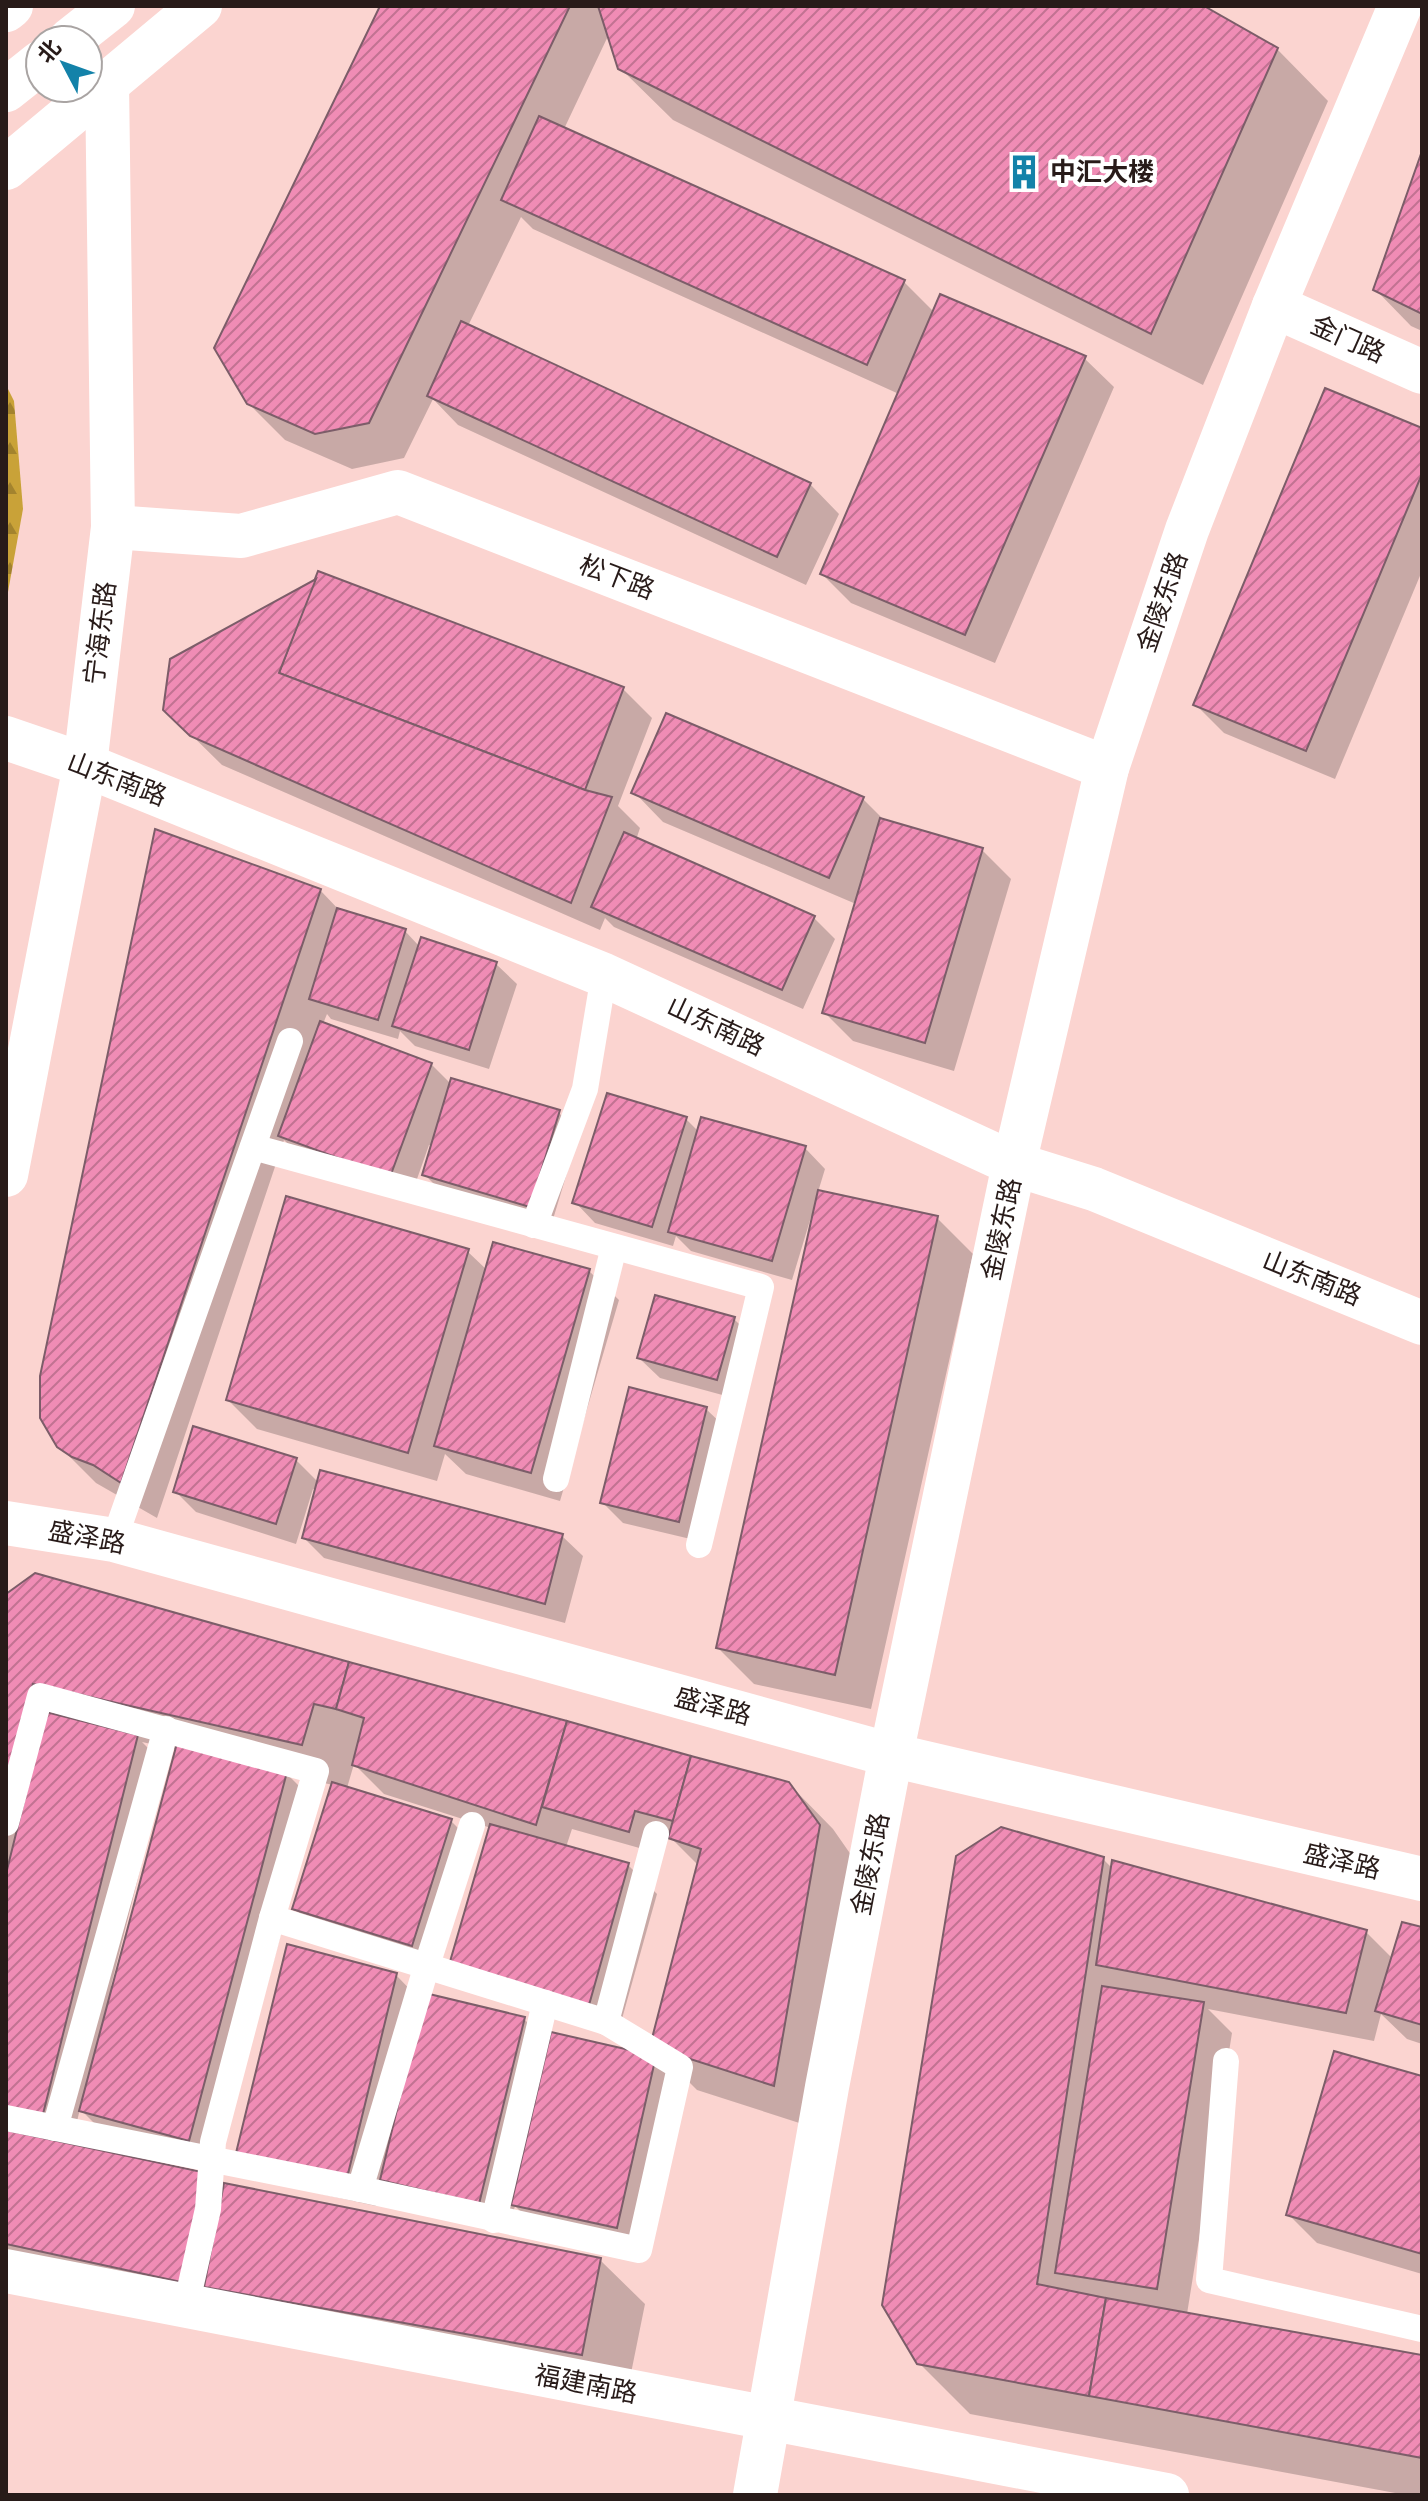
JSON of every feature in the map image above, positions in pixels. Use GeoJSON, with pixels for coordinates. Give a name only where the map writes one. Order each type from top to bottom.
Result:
{"type":"FeatureCollection","features":[{"type":"Feature","properties":{"kind":"main road"},"geometry":{"type":"LineString","coordinates":[[90,24],[113,6]]}},
{"type":"Feature","properties":{"kind":"main road"},"geometry":{"type":"LineString","coordinates":[[6,168],[200,6]]}},
{"type":"Feature","properties":{"kind":"main road","name":"金陵东路"},"geometry":{"type":"LineString","coordinates":[[755,2495],[824,2102],[891,1755],[1014,1164],[1107,768],[1187,530],[1274,306],[1404,11]]}},
{"type":"Feature","properties":{"kind":"main road"},"geometry":{"type":"LineString","coordinates":[[6,90],[24,76]]}},
{"type":"Feature","properties":{"kind":"main road","name":"宁海东路"},"geometry":{"type":"LineString","coordinates":[[6,1175],[85,765],[113,527],[107,82]]}},
{"type":"Feature","properties":{"kind":"main road","name":"金门路"},"geometry":{"type":"LineString","coordinates":[[1274,306],[1422,372]]}},
{"type":"Feature","properties":{"kind":"main road","name":"松下路"},"geometry":{"type":"LineString","coordinates":[[113,527],[241,536],[398,492],[1107,768]]}},
{"type":"Feature","properties":{"kind":"main road","name":"山东南路"},"geometry":{"type":"LineString","coordinates":[[6,738],[85,765],[604,975],[1014,1164],[1094,1189],[1422,1323]]}},
{"type":"Feature","properties":{"kind":"main road","name":"盛泽路"},"geometry":{"type":"LineString","coordinates":[[6,1523],[114,1540],[891,1755],[1422,1879]]}},
{"type":"Feature","properties":{"kind":"main road","name":"福建南路"},"geometry":{"type":"LineString","coordinates":[[6,2271],[768,2420],[1016,2481],[1167,2495]]}},
{"type":"Feature","properties":{"kind":"lane"},"geometry":{"type":"LineString","coordinates":[[534,1225],[585,1089],[604,975]]}},
{"type":"Feature","properties":{"kind":"lane"},"geometry":{"type":"LineString","coordinates":[[114,1540],[290,1041]]}},
{"type":"Feature","properties":{"kind":"lane"},"geometry":{"type":"LineString","coordinates":[[253,1147],[761,1287],[699,1545]]}},
{"type":"Feature","properties":{"kind":"lane"},"geometry":{"type":"LineString","coordinates":[[556,1479],[614,1247]]}},
{"type":"Feature","properties":{"kind":"lane"},"geometry":{"type":"LineString","coordinates":[[6,1823],[40,1696],[316,1771],[272,1918],[213,2142],[208,2209],[186,2306]]}},
{"type":"Feature","properties":{"kind":"lane"},"geometry":{"type":"LineString","coordinates":[[55,2128],[166,1729]]}},
{"type":"Feature","properties":{"kind":"lane"},"geometry":{"type":"LineString","coordinates":[[360,2189],[472,1825]]}},
{"type":"Feature","properties":{"kind":"lane"},"geometry":{"type":"LineString","coordinates":[[606,2022],[656,1834]]}},
{"type":"Feature","properties":{"kind":"lane"},"geometry":{"type":"LineString","coordinates":[[6,2118],[360,2189],[639,2250],[680,2067],[606,2022],[272,1918]]}},
{"type":"Feature","properties":{"kind":"lane"},"geometry":{"type":"LineString","coordinates":[[494,2220],[545,2003]]}},
{"type":"Feature","properties":{"kind":"lane"},"geometry":{"type":"LineString","coordinates":[[1226,2061],[1209,2280],[1422,2329]]}},
{"type":"Feature","properties":{"kind":"green space"},"geometry":{"type":"Polygon","coordinates":[[[6,385],[14,401],[23,509],[6,603],[6,385]]]}},
{"type":"Feature","properties":{"kind":"building"},"geometry":{"type":"Polygon","coordinates":[[[380,6],[570,6],[369,423],[315,434],[247,404],[214,348],[380,6]]]}},
{"type":"Feature","properties":{"kind":"building","name":"中汇大楼"},"geometry":{"type":"Polygon","coordinates":[[[598,6],[1204,6],[1278,48],[1151,334],[618,69],[598,6]]]}},
{"type":"Feature","properties":{"kind":"building"},"geometry":{"type":"Polygon","coordinates":[[[539,116],[905,280],[867,365],[501,200],[539,116]]]}},
{"type":"Feature","properties":{"kind":"building"},"geometry":{"type":"Polygon","coordinates":[[[1422,151],[1422,314],[1373,290],[1422,151]]]}},
{"type":"Feature","properties":{"kind":"building"},"geometry":{"type":"Polygon","coordinates":[[[940,294],[1086,356],[965,635],[820,574],[940,294]]]}},
{"type":"Feature","properties":{"kind":"building"},"geometry":{"type":"Polygon","coordinates":[[[461,321],[811,483],[777,557],[427,396],[461,321]]]}},
{"type":"Feature","properties":{"kind":"building"},"geometry":{"type":"Polygon","coordinates":[[[1325,388],[1422,428],[1422,474],[1306,751],[1193,705],[1325,388]]]}},
{"type":"Feature","properties":{"kind":"building"},"geometry":{"type":"Polygon","coordinates":[[[318,571],[624,687],[585,790],[279,673],[318,571]]]}},
{"type":"Feature","properties":{"kind":"building"},"geometry":{"type":"Polygon","coordinates":[[[316,579],[279,673],[585,790],[612,797],[571,903],[190,736],[163,710],[170,659],[316,579]]]}},
{"type":"Feature","properties":{"kind":"building"},"geometry":{"type":"Polygon","coordinates":[[[666,713],[864,797],[829,878],[631,793],[666,713]]]}},
{"type":"Feature","properties":{"kind":"building"},"geometry":{"type":"Polygon","coordinates":[[[880,818],[983,848],[925,1043],[822,1013],[880,818]]]}},
{"type":"Feature","properties":{"kind":"building"},"geometry":{"type":"Polygon","coordinates":[[[155,829],[321,889],[121,1483],[57,1447],[40,1418],[40,1376],[155,829]]]}},
{"type":"Feature","properties":{"kind":"building"},"geometry":{"type":"Polygon","coordinates":[[[624,832],[815,916],[782,990],[591,907],[624,832]]]}},
{"type":"Feature","properties":{"kind":"building"},"geometry":{"type":"Polygon","coordinates":[[[337,908],[406,929],[378,1020],[309,999],[337,908]]]}},
{"type":"Feature","properties":{"kind":"building"},"geometry":{"type":"Polygon","coordinates":[[[421,937],[497,962],[469,1050],[392,1026],[421,937]]]}},
{"type":"Feature","properties":{"kind":"building"},"geometry":{"type":"Polygon","coordinates":[[[320,1021],[432,1063],[390,1177],[278,1136],[320,1021]]]}},
{"type":"Feature","properties":{"kind":"building"},"geometry":{"type":"Polygon","coordinates":[[[451,1078],[560,1110],[530,1207],[422,1175],[451,1078]]]}},
{"type":"Feature","properties":{"kind":"building"},"geometry":{"type":"Polygon","coordinates":[[[607,1093],[687,1117],[652,1227],[572,1203],[607,1093]]]}},
{"type":"Feature","properties":{"kind":"building"},"geometry":{"type":"Polygon","coordinates":[[[701,1117],[806,1146],[772,1261],[668,1232],[701,1117]]]}},
{"type":"Feature","properties":{"kind":"building"},"geometry":{"type":"Polygon","coordinates":[[[818,1190],[938,1216],[835,1675],[716,1648],[818,1190]]]}},
{"type":"Feature","properties":{"kind":"building"},"geometry":{"type":"Polygon","coordinates":[[[286,1196],[469,1249],[408,1453],[226,1400],[286,1196]]]}},
{"type":"Feature","properties":{"kind":"building"},"geometry":{"type":"Polygon","coordinates":[[[493,1242],[590,1269],[531,1473],[434,1446],[493,1242]]]}},
{"type":"Feature","properties":{"kind":"building"},"geometry":{"type":"Polygon","coordinates":[[[655,1295],[735,1317],[717,1380],[637,1358],[655,1295]]]}},
{"type":"Feature","properties":{"kind":"building"},"geometry":{"type":"Polygon","coordinates":[[[629,1387],[707,1407],[679,1522],[600,1503],[629,1387]]]}},
{"type":"Feature","properties":{"kind":"building"},"geometry":{"type":"Polygon","coordinates":[[[193,1426],[297,1458],[276,1524],[173,1492],[193,1426]]]}},
{"type":"Feature","properties":{"kind":"building"},"geometry":{"type":"Polygon","coordinates":[[[320,1470],[563,1534],[545,1604],[302,1538],[320,1470]]]}},
{"type":"Feature","properties":{"kind":"building"},"geometry":{"type":"Polygon","coordinates":[[[35,1573],[349,1662],[336,1709],[314,1704],[302,1745],[33,1684],[11,1767],[6,1766],[6,1594],[35,1573]]]}},
{"type":"Feature","properties":{"kind":"building"},"geometry":{"type":"Polygon","coordinates":[[[349,1662],[567,1721],[536,1825],[352,1765],[364,1718],[336,1709],[349,1662]]]}},
{"type":"Feature","properties":{"kind":"building"},"geometry":{"type":"Polygon","coordinates":[[[46,1712],[138,1735],[41,2122],[6,2114],[6,1874],[46,1712]]]}},
{"type":"Feature","properties":{"kind":"building"},"geometry":{"type":"Polygon","coordinates":[[[567,1721],[691,1756],[673,1821],[635,1811],[629,1832],[542,1807],[567,1721]]]}},
{"type":"Feature","properties":{"kind":"building"},"geometry":{"type":"Polygon","coordinates":[[[177,1743],[287,1772],[189,2141],[79,2111],[177,1743]]]}},
{"type":"Feature","properties":{"kind":"building"},"geometry":{"type":"Polygon","coordinates":[[[691,1756],[789,1782],[820,1825],[774,2086],[650,2046],[701,1849],[668,1838],[691,1756]]]}},
{"type":"Feature","properties":{"kind":"building"},"geometry":{"type":"Polygon","coordinates":[[[332,1782],[452,1819],[412,1946],[292,1909],[332,1782]]]}},
{"type":"Feature","properties":{"kind":"building"},"geometry":{"type":"Polygon","coordinates":[[[490,1824],[629,1863],[589,2005],[449,1965],[490,1824]]]}},
{"type":"Feature","properties":{"kind":"building"},"geometry":{"type":"Polygon","coordinates":[[[1001,1827],[1104,1857],[1037,2284],[1106,2298],[1089,2396],[917,2364],[882,2305],[956,1856],[1001,1827]]]}},
{"type":"Feature","properties":{"kind":"building"},"geometry":{"type":"Polygon","coordinates":[[[1112,1860],[1367,1930],[1346,2013],[1096,1965],[1112,1860]]]}},
{"type":"Feature","properties":{"kind":"building"},"geometry":{"type":"Polygon","coordinates":[[[1402,1922],[1422,1927],[1422,2025],[1375,2011],[1402,1922]]]}},
{"type":"Feature","properties":{"kind":"building"},"geometry":{"type":"Polygon","coordinates":[[[287,1944],[397,1973],[347,2178],[236,2153],[287,1944]]]}},
{"type":"Feature","properties":{"kind":"building"},"geometry":{"type":"Polygon","coordinates":[[[1102,1986],[1204,2002],[1157,2289],[1055,2273],[1102,1986]]]}},
{"type":"Feature","properties":{"kind":"building"},"geometry":{"type":"Polygon","coordinates":[[[425,1993],[525,2017],[479,2204],[380,2180],[425,1993]]]}},
{"type":"Feature","properties":{"kind":"building"},"geometry":{"type":"Polygon","coordinates":[[[551,2032],[656,2056],[617,2228],[511,2205],[551,2032]]]}},
{"type":"Feature","properties":{"kind":"building"},"geometry":{"type":"Polygon","coordinates":[[[1334,2051],[1422,2076],[1422,2254],[1286,2215],[1334,2051]]]}},
{"type":"Feature","properties":{"kind":"building"},"geometry":{"type":"Polygon","coordinates":[[[6,2130],[202,2172],[218,2209],[204,2287],[6,2244],[6,2130]]]}},
{"type":"Feature","properties":{"kind":"building"},"geometry":{"type":"Polygon","coordinates":[[[224,2183],[601,2258],[582,2355],[204,2287],[224,2183]]]}},
{"type":"Feature","properties":{"kind":"building"},"geometry":{"type":"Polygon","coordinates":[[[1106,2298],[1422,2355],[1422,2458],[1089,2396],[1106,2298]]]}},
{"type":"Feature","properties":{"kind":"place","name":"中汇大楼"},"geometry":{"type":"Point","coordinates":[1024,172]}}]}
